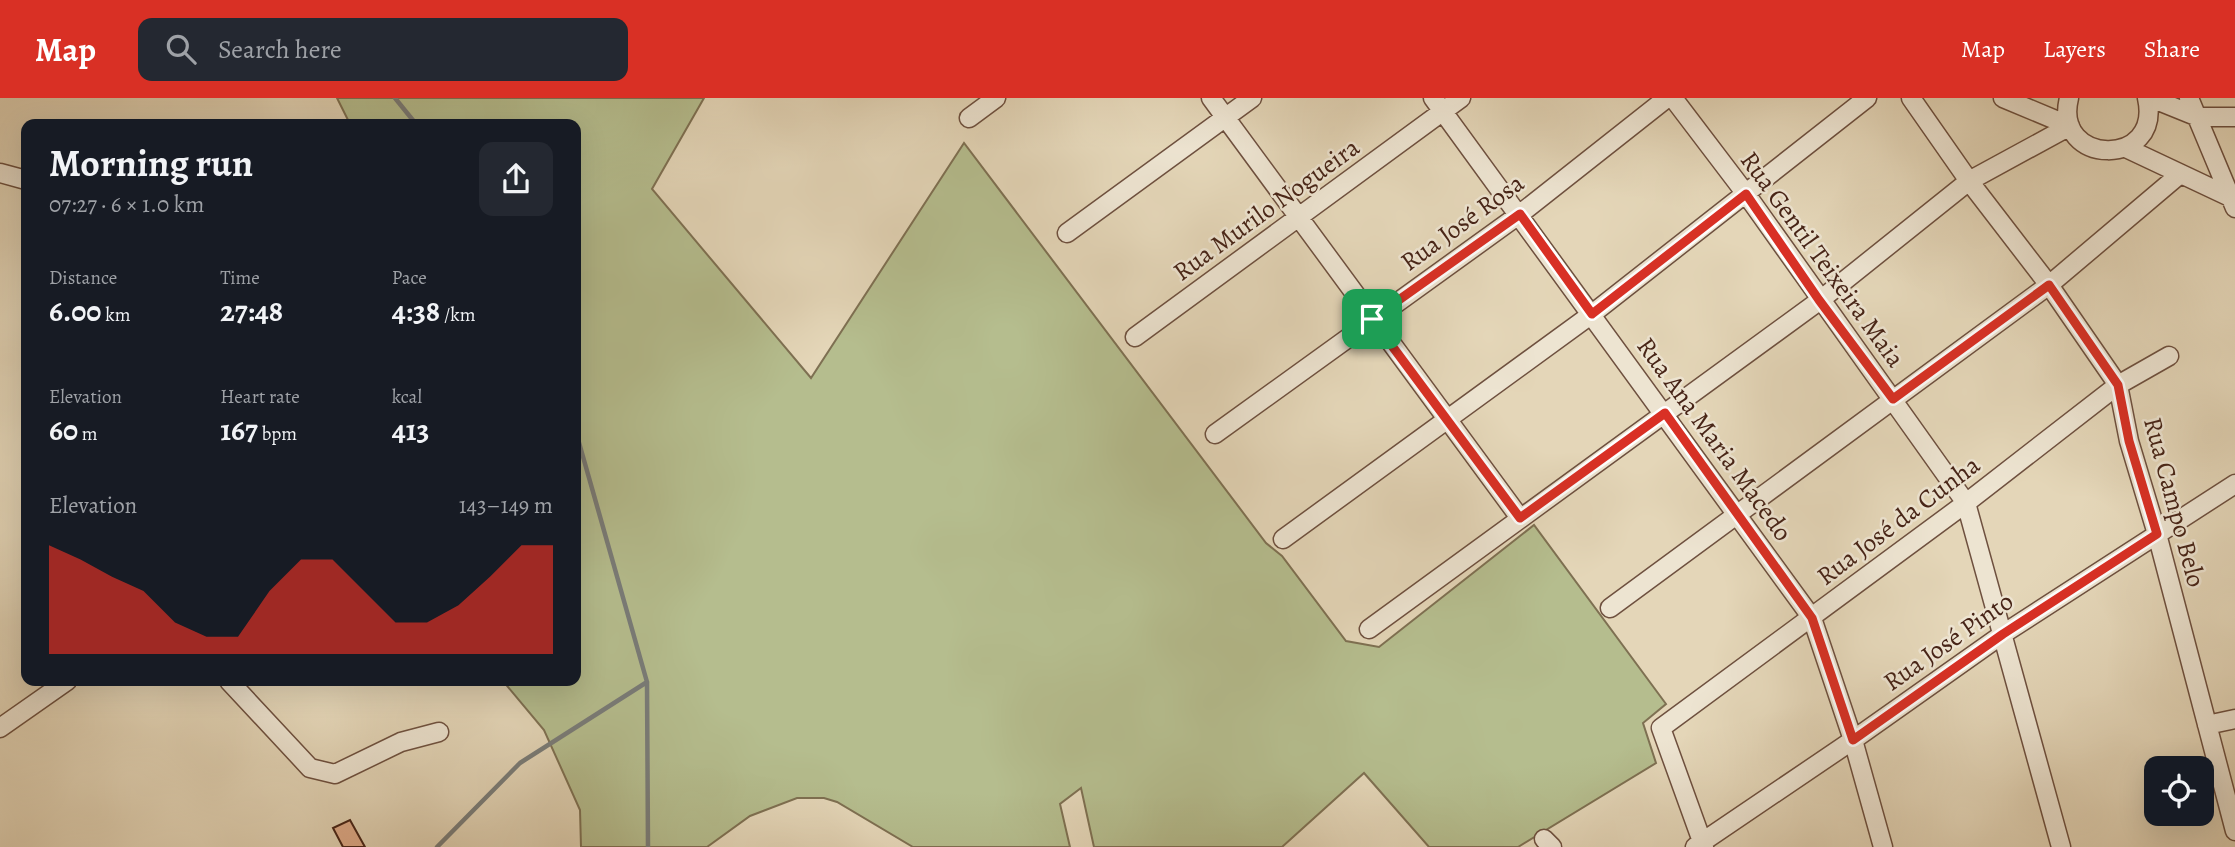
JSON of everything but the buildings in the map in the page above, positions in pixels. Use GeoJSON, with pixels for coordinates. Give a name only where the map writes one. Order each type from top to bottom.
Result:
{"type":"FeatureCollection","features":[{"type":"Feature","properties":{"kind":"street"},"geometry":{"type":"LineString","coordinates":[[969,118],[996,98]]}},
{"type":"Feature","properties":{"kind":"street"},"geometry":{"type":"LineString","coordinates":[[1210,98],[1520,518]]}},
{"type":"Feature","properties":{"kind":"street"},"geometry":{"type":"LineString","coordinates":[[1067,233],[1252,98]]}},
{"type":"Feature","properties":{"kind":"street","name":"Rua Murilo Nogueira"},"geometry":{"type":"LineString","coordinates":[[1135,337],[1299,217],[1438,105],[1461,98]]}},
{"type":"Feature","properties":{"kind":"street","name":"Rua José Rosa"},"geometry":{"type":"LineString","coordinates":[[1215,434],[1520,214],[1667,98]]}},
{"type":"Feature","properties":{"kind":"street","name":"Rua Gentil Teixeira Maia"},"geometry":{"type":"LineString","coordinates":[[1673,98],[1746,194],[1966,503],[2062,847]]}},
{"type":"Feature","properties":{"kind":"street"},"geometry":{"type":"LineString","coordinates":[[1283,539],[1592,314],[1867,98]]}},
{"type":"Feature","properties":{"kind":"street","name":"Rua Campo Belo"},"geometry":{"type":"LineString","coordinates":[[1911,98],[1969,181],[2049,285],[2118,385],[2129,441],[2157,534],[2234,824]]}},
{"type":"Feature","properties":{"kind":"street"},"geometry":{"type":"LineString","coordinates":[[2003,98],[2070,126],[2089,147],[2107,152],[2126,148],[2144,132],[2148,120],[2149,98],[2198,117],[2235,117]]}},
{"type":"Feature","properties":{"kind":"street"},"geometry":{"type":"LineString","coordinates":[[2069,98],[2067,116],[2070,126]]}},
{"type":"Feature","properties":{"kind":"street"},"geometry":{"type":"LineString","coordinates":[[2189,98],[2232,202]]}},
{"type":"Feature","properties":{"kind":"street","name":"Rua Ana Maria Macedo"},"geometry":{"type":"LineString","coordinates":[[1438,105],[1812,618],[1853,740],[1883,847]]}},
{"type":"Feature","properties":{"kind":"street"},"geometry":{"type":"LineString","coordinates":[[1369,629],[1819,300],[1969,181],[2070,126]]}},
{"type":"Feature","properties":{"kind":"street"},"geometry":{"type":"LineString","coordinates":[[2126,148],[2232,202]]}},
{"type":"Feature","properties":{"kind":"street"},"geometry":{"type":"LineString","coordinates":[[0,173],[21,179]]}},
{"type":"Feature","properties":{"kind":"street"},"geometry":{"type":"LineString","coordinates":[[1610,608],[2049,285],[2179,175]]}},
{"type":"Feature","properties":{"kind":"street","name":"Rua José da Cunha"},"geometry":{"type":"LineString","coordinates":[[1700,845],[1661,728],[1966,503],[2118,385],[2169,356]]}},
{"type":"Feature","properties":{"kind":"street","name":"Rua José Pinto"},"geometry":{"type":"LineString","coordinates":[[1700,845],[2003,634],[2235,484]]}},
{"type":"Feature","properties":{"kind":"street"},"geometry":{"type":"LineString","coordinates":[[0,728],[60,686]]}},
{"type":"Feature","properties":{"kind":"street"},"geometry":{"type":"LineString","coordinates":[[234,686],[310,768],[325,774],[346,769],[401,742],[439,732]]}},
{"type":"Feature","properties":{"kind":"street"},"geometry":{"type":"LineString","coordinates":[[2207,725],[2235,719]]}},
{"type":"Feature","properties":{"kind":"green space"},"geometry":{"type":"Polygon","coordinates":[[[337,98],[704,98],[652,189],[811,378],[964,143],[1266,543],[1282,556],[1346,641],[1379,647],[1534,525],[1666,704],[1643,723],[1656,763],[1518,847],[1429,847],[1364,773],[1282,847],[1094,847],[1081,788],[1060,804],[1070,847],[913,847],[837,802],[824,798],[797,798],[750,816],[707,847],[581,847],[580,810],[544,730],[507,686],[581,686],[581,119],[348,119],[337,98]]]}},
{"type":"Feature","properties":{"kind":"waterway"},"geometry":{"type":"LineString","coordinates":[[395,98],[412,119]]}},
{"type":"Feature","properties":{"kind":"waterway"},"geometry":{"type":"LineString","coordinates":[[581,450],[647,682],[648,847]]}},
{"type":"Feature","properties":{"kind":"waterway"},"geometry":{"type":"LineString","coordinates":[[437,847],[520,763],[647,682]]}},
{"type":"Feature","properties":{"kind":"route"},"geometry":{"type":"LineString","coordinates":[[1746,194],[1819,300],[1893,399],[2049,285],[2118,385],[2129,441],[2157,534],[2003,634],[1853,740],[1812,618],[1665,413],[1520,518],[1372,319],[1520,214],[1592,314],[1746,194]]}}]}
